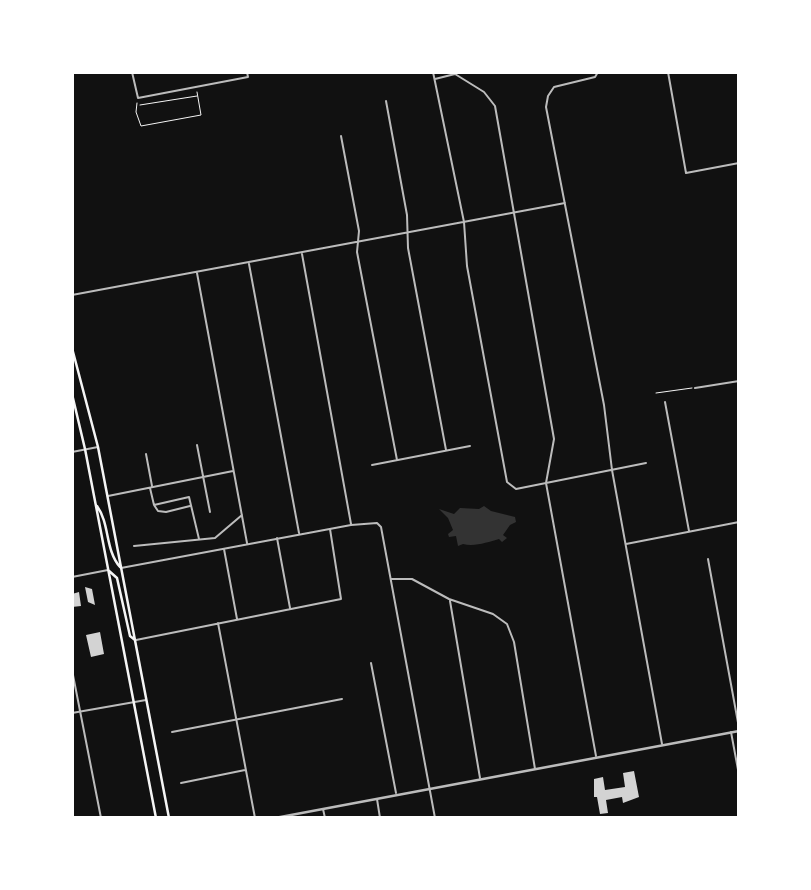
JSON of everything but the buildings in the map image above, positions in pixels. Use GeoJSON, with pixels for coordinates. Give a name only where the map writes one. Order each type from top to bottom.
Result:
{"type":"FeatureCollection","features":[{"type":"Feature","properties":{"kind":"main road"},"geometry":{"type":"LineString","coordinates":[[72,348],[98,447],[169,818]]}},
{"type":"Feature","properties":{"kind":"main road"},"geometry":{"type":"LineString","coordinates":[[72,394],[156,818]]}},
{"type":"Feature","properties":{"kind":"main road"},"geometry":{"type":"LineString","coordinates":[[95,503],[103,515],[108,542],[115,561],[121,568]]}},
{"type":"Feature","properties":{"kind":"main road"},"geometry":{"type":"LineString","coordinates":[[108,570],[117,578],[131,636],[135,640]]}},
{"type":"Feature","properties":{"kind":"street"},"geometry":{"type":"LineString","coordinates":[[132,72],[138,98],[248,77],[247,72]]}},
{"type":"Feature","properties":{"kind":"street"},"geometry":{"type":"LineString","coordinates":[[433,72],[464,222],[467,266],[507,482],[516,489],[646,463]]}},
{"type":"Feature","properties":{"kind":"street"},"geometry":{"type":"LineString","coordinates":[[598,72],[595,77],[554,87],[545,107],[604,405],[611,470],[662,745]]}},
{"type":"Feature","properties":{"kind":"street"},"geometry":{"type":"LineString","coordinates":[[668,72],[686,173],[739,163]]}},
{"type":"Feature","properties":{"kind":"street"},"geometry":{"type":"LineString","coordinates":[[435,79],[455,74],[484,92],[495,106],[554,439],[546,483],[597,757]]}},
{"type":"Feature","properties":{"kind":"street"},"geometry":{"type":"LineString","coordinates":[[386,101],[407,215],[408,248],[446,450]]}},
{"type":"Feature","properties":{"kind":"street"},"geometry":{"type":"LineString","coordinates":[[341,136],[359,231],[357,252],[397,460]]}},
{"type":"Feature","properties":{"kind":"street"},"geometry":{"type":"LineString","coordinates":[[72,295],[565,203]]}},
{"type":"Feature","properties":{"kind":"street"},"geometry":{"type":"LineString","coordinates":[[301,253],[351,524]]}},
{"type":"Feature","properties":{"kind":"street"},"geometry":{"type":"LineString","coordinates":[[249,263],[299,534]]}},
{"type":"Feature","properties":{"kind":"street"},"geometry":{"type":"LineString","coordinates":[[197,272],[247,544]]}},
{"type":"Feature","properties":{"kind":"street"},"geometry":{"type":"LineString","coordinates":[[695,388],[739,381]]}},
{"type":"Feature","properties":{"kind":"street"},"geometry":{"type":"LineString","coordinates":[[665,402],[689,531]]}},
{"type":"Feature","properties":{"kind":"street"},"geometry":{"type":"LineString","coordinates":[[197,446],[210,512]]}},
{"type":"Feature","properties":{"kind":"street"},"geometry":{"type":"LineString","coordinates":[[372,464],[470,446]]}},
{"type":"Feature","properties":{"kind":"street"},"geometry":{"type":"LineString","coordinates":[[72,452],[98,447]]}},
{"type":"Feature","properties":{"kind":"street"},"geometry":{"type":"LineString","coordinates":[[146,454],[154,506],[158,511],[166,512],[192,506]]}},
{"type":"Feature","properties":{"kind":"street"},"geometry":{"type":"LineString","coordinates":[[107,496],[234,471]]}},
{"type":"Feature","properties":{"kind":"street"},"geometry":{"type":"LineString","coordinates":[[154,506],[189,497],[200,540]]}},
{"type":"Feature","properties":{"kind":"street"},"geometry":{"type":"LineString","coordinates":[[134,546],[215,538],[242,515]]}},
{"type":"Feature","properties":{"kind":"street"},"geometry":{"type":"LineString","coordinates":[[121,568],[351,524],[373,521],[381,527],[435,818]]}},
{"type":"Feature","properties":{"kind":"street"},"geometry":{"type":"LineString","coordinates":[[625,544],[739,522]]}},
{"type":"Feature","properties":{"kind":"street"},"geometry":{"type":"LineString","coordinates":[[135,640],[341,599],[330,529]]}},
{"type":"Feature","properties":{"kind":"street"},"geometry":{"type":"LineString","coordinates":[[276,538],[290,609]]}},
{"type":"Feature","properties":{"kind":"street"},"geometry":{"type":"LineString","coordinates":[[224,549],[237,620]]}},
{"type":"Feature","properties":{"kind":"street"},"geometry":{"type":"LineString","coordinates":[[275,818],[739,729],[708,559]]}},
{"type":"Feature","properties":{"kind":"street"},"geometry":{"type":"LineString","coordinates":[[72,577],[108,570]]}},
{"type":"Feature","properties":{"kind":"street"},"geometry":{"type":"LineString","coordinates":[[390,579],[412,579],[449,599],[494,614],[507,624],[514,642],[535,769]]}},
{"type":"Feature","properties":{"kind":"street"},"geometry":{"type":"LineString","coordinates":[[449,599],[480,779]]}},
{"type":"Feature","properties":{"kind":"street"},"geometry":{"type":"LineString","coordinates":[[218,623],[255,818]]}},
{"type":"Feature","properties":{"kind":"street"},"geometry":{"type":"LineString","coordinates":[[370,663],[396,794]]}},
{"type":"Feature","properties":{"kind":"street"},"geometry":{"type":"LineString","coordinates":[[72,670],[101,818]]}},
{"type":"Feature","properties":{"kind":"street"},"geometry":{"type":"LineString","coordinates":[[172,732],[342,699]]}},
{"type":"Feature","properties":{"kind":"street"},"geometry":{"type":"LineString","coordinates":[[72,713],[147,700]]}},
{"type":"Feature","properties":{"kind":"street"},"geometry":{"type":"LineString","coordinates":[[731,732],[739,775]]}},
{"type":"Feature","properties":{"kind":"street"},"geometry":{"type":"LineString","coordinates":[[181,783],[245,770]]}},
{"type":"Feature","properties":{"kind":"street"},"geometry":{"type":"LineString","coordinates":[[377,798],[380,818]]}},
{"type":"Feature","properties":{"kind":"street"},"geometry":{"type":"LineString","coordinates":[[323,808],[325,818]]}},
{"type":"Feature","properties":{"kind":"path"},"geometry":{"type":"LineString","coordinates":[[138,98],[136,112],[141,126],[201,115],[196,88]]}},
{"type":"Feature","properties":{"kind":"path"},"geometry":{"type":"LineString","coordinates":[[137,105],[198,96]]}},
{"type":"Feature","properties":{"kind":"path"},"geometry":{"type":"LineString","coordinates":[[656,393],[695,388]]}},
{"type":"Feature","properties":{"kind":"shaded area"},"geometry":{"type":"Polygon","coordinates":[[[484,506],[491,511],[515,517],[516,522],[510,525],[503,535],[507,538],[502,542],[499,539],[458,546],[456,536],[449,537],[448,534],[453,530],[448,518],[439,509],[454,514],[460,508],[479,509],[484,506]]]}}]}
